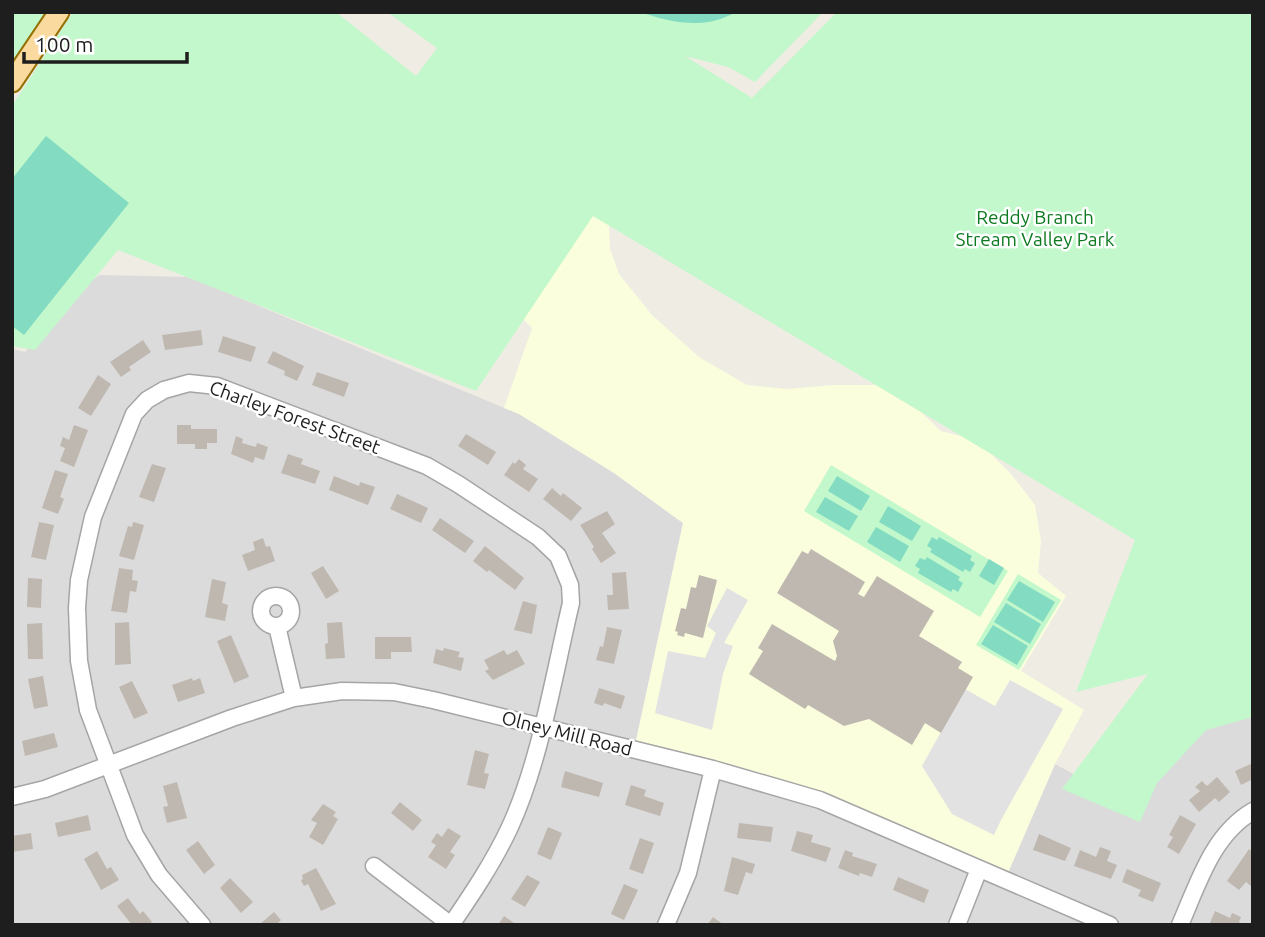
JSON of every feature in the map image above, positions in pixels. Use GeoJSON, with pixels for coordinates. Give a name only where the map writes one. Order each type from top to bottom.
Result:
{"type":"FeatureCollection","features":[{"type":"Feature","properties":{"kind":"main road"},"geometry":{"type":"LineString","coordinates":[[12,82],[59,12]]}},
{"type":"Feature","properties":{"kind":"street","name":"Charley Forest Street"},"geometry":{"type":"LineString","coordinates":[[202,925],[159,875],[135,835],[88,710],[79,661],[76,608],[79,580],[93,517],[134,414],[155,395],[189,383],[217,386],[428,467],[545,543],[558,556],[570,585],[571,603],[525,787],[509,829],[478,886],[451,925]]}},
{"type":"Feature","properties":{"kind":"street"},"geometry":{"type":"LineString","coordinates":[[277,625],[294,698]]}},
{"type":"Feature","properties":{"kind":"street","name":"Olney Mill Road"},"geometry":{"type":"LineString","coordinates":[[12,797],[45,789],[233,718],[294,698],[342,691],[394,692],[433,699],[713,769],[820,800],[1110,925]]}},
{"type":"Feature","properties":{"kind":"street"},"geometry":{"type":"LineString","coordinates":[[666,925],[688,873],[713,769]]}},
{"type":"Feature","properties":{"kind":"street"},"geometry":{"type":"LineString","coordinates":[[1180,925],[1212,852],[1224,835],[1253,811]]}},
{"type":"Feature","properties":{"kind":"street"},"geometry":{"type":"LineString","coordinates":[[374,866],[451,925]]}},
{"type":"Feature","properties":{"kind":"street"},"geometry":{"type":"LineString","coordinates":[[957,925],[979,869]]}},
{"type":"Feature","properties":{"kind":"shaded area"},"geometry":{"type":"Polygon","coordinates":[[[608,196],[610,249],[619,274],[652,315],[699,357],[747,385],[787,389],[879,385],[907,399],[941,431],[977,440],[1011,474],[1035,505],[1041,541],[1038,573],[1066,596],[1021,671],[1084,710],[1055,764],[1005,880],[820,800],[634,750],[683,523],[614,473],[519,414],[504,408],[532,328],[445,240],[608,196]]]}},
{"type":"Feature","properties":{"kind":"shaded area"},"geometry":{"type":"Polygon","coordinates":[[[99,275],[189,277],[519,414],[614,473],[683,523],[634,749],[820,800],[1005,879],[1055,764],[1136,808],[1170,755],[1253,692],[1253,925],[12,925],[12,349],[25,352],[66,302],[99,275]]]}},
{"type":"Feature","properties":{"kind":"shaded area"},"geometry":{"type":"Polygon","coordinates":[[[727,588],[748,600],[724,643],[733,646],[723,674],[712,730],[655,713],[668,651],[705,658],[716,633],[707,626],[727,588]]]}},
{"type":"Feature","properties":{"kind":"shaded area"},"geometry":{"type":"Polygon","coordinates":[[[1010,680],[1063,709],[994,835],[952,814],[922,766],[965,689],[995,706],[1010,680]]]}},
{"type":"Feature","properties":{"kind":"green space"},"geometry":{"type":"Polygon","coordinates":[[[12,12],[48,12],[12,67],[12,12]]]}},
{"type":"Feature","properties":{"kind":"green space","name":"Reddy Branch Stream Valley Park"},"geometry":{"type":"Polygon","coordinates":[[[73,12],[336,12],[416,76],[437,48],[387,12],[823,12],[755,82],[728,67],[685,56],[752,98],[837,12],[1253,12],[1253,717],[1206,730],[1157,783],[1140,822],[1062,789],[1148,674],[1076,692],[1135,540],[593,216],[476,391],[118,250],[35,350],[12,346],[12,106],[73,12]]]}},
{"type":"Feature","properties":{"kind":"green space"},"geometry":{"type":"Polygon","coordinates":[[[640,12],[736,12],[712,21],[688,23],[640,12]]]}},
{"type":"Feature","properties":{"kind":"green space"},"geometry":{"type":"Polygon","coordinates":[[[46,136],[129,203],[24,335],[12,326],[12,179],[46,136]]]}},
{"type":"Feature","properties":{"kind":"green space"},"geometry":{"type":"Polygon","coordinates":[[[831,465],[1008,571],[980,617],[804,511],[831,465]]]}},
{"type":"Feature","properties":{"kind":"green space"},"geometry":{"type":"Polygon","coordinates":[[[837,476],[870,496],[861,511],[828,491],[837,476]]]}},
{"type":"Feature","properties":{"kind":"green space"},"geometry":{"type":"Polygon","coordinates":[[[825,497],[858,516],[849,531],[816,512],[825,497]]]}},
{"type":"Feature","properties":{"kind":"green space"},"geometry":{"type":"Polygon","coordinates":[[[888,506],[921,526],[912,541],[879,522],[888,506]]]}},
{"type":"Feature","properties":{"kind":"green space"},"geometry":{"type":"Polygon","coordinates":[[[876,527],[909,546],[900,562],[867,542],[876,527]]]}},
{"type":"Feature","properties":{"kind":"green space"},"geometry":{"type":"Polygon","coordinates":[[[932,537],[937,540],[939,537],[972,556],[970,560],[975,563],[970,572],[965,569],[963,572],[930,552],[932,549],[927,546],[932,537]]]}},
{"type":"Feature","properties":{"kind":"green space"},"geometry":{"type":"Polygon","coordinates":[[[927,557],[960,577],[958,580],[963,583],[958,592],[953,589],[951,592],[918,573],[920,569],[915,566],[920,558],[925,560],[927,557]]]}},
{"type":"Feature","properties":{"kind":"green space"},"geometry":{"type":"Polygon","coordinates":[[[989,559],[1004,568],[994,585],[979,576],[989,559]]]}},
{"type":"Feature","properties":{"kind":"green space"},"geometry":{"type":"Polygon","coordinates":[[[1018,574],[1061,600],[1019,670],[976,645],[1018,574]]]}},
{"type":"Feature","properties":{"kind":"green space"},"geometry":{"type":"Polygon","coordinates":[[[1019,581],[1055,602],[1043,622],[1007,600],[1019,581]]]}},
{"type":"Feature","properties":{"kind":"green space"},"geometry":{"type":"Polygon","coordinates":[[[1006,603],[1041,624],[1030,644],[994,622],[1006,603]]]}},
{"type":"Feature","properties":{"kind":"green space"},"geometry":{"type":"Polygon","coordinates":[[[993,625],[1028,646],[1017,665],[981,644],[993,625]]]}},
{"type":"Feature","properties":{"kind":"building"},"geometry":{"type":"Polygon","coordinates":[[[201,330],[203,345],[165,350],[162,335],[201,330]]]}},
{"type":"Feature","properties":{"kind":"building"},"geometry":{"type":"Polygon","coordinates":[[[223,336],[256,347],[251,362],[218,352],[223,336]]]}},
{"type":"Feature","properties":{"kind":"building"},"geometry":{"type":"Polygon","coordinates":[[[143,340],[151,352],[129,367],[131,370],[121,377],[110,362],[143,340]]]}},
{"type":"Feature","properties":{"kind":"building"},"geometry":{"type":"Polygon","coordinates":[[[273,351],[304,366],[297,381],[284,375],[285,371],[267,363],[273,351]]]}},
{"type":"Feature","properties":{"kind":"building"},"geometry":{"type":"Polygon","coordinates":[[[317,372],[349,383],[344,397],[312,385],[317,372]]]}},
{"type":"Feature","properties":{"kind":"building"},"geometry":{"type":"Polygon","coordinates":[[[98,375],[111,384],[91,416],[78,408],[98,375]]]}},
{"type":"Feature","properties":{"kind":"building"},"geometry":{"type":"Polygon","coordinates":[[[74,425],[88,430],[74,467],[60,461],[65,448],[60,446],[63,437],[69,440],[74,425]]]}},
{"type":"Feature","properties":{"kind":"building"},"geometry":{"type":"Polygon","coordinates":[[[177,425],[191,425],[191,429],[217,429],[217,443],[207,443],[207,449],[195,449],[195,444],[177,444],[177,425]]]}},
{"type":"Feature","properties":{"kind":"building"},"geometry":{"type":"Polygon","coordinates":[[[466,434],[496,452],[488,465],[458,446],[466,434]]]}},
{"type":"Feature","properties":{"kind":"building"},"geometry":{"type":"Polygon","coordinates":[[[236,436],[243,439],[242,443],[256,447],[257,443],[268,447],[264,460],[255,457],[253,463],[231,454],[236,436]]]}},
{"type":"Feature","properties":{"kind":"building"},"geometry":{"type":"Polygon","coordinates":[[[288,454],[303,459],[301,464],[320,471],[315,484],[281,473],[288,454]]]}},
{"type":"Feature","properties":{"kind":"building"},"geometry":{"type":"Polygon","coordinates":[[[519,459],[526,465],[523,469],[538,479],[529,492],[504,475],[513,462],[515,464],[519,459]]]}},
{"type":"Feature","properties":{"kind":"building"},"geometry":{"type":"Polygon","coordinates":[[[152,464],[166,468],[154,502],[139,497],[152,464]]]}},
{"type":"Feature","properties":{"kind":"building"},"geometry":{"type":"Polygon","coordinates":[[[55,470],[68,474],[60,497],[64,499],[58,514],[42,508],[55,470]]]}},
{"type":"Feature","properties":{"kind":"building"},"geometry":{"type":"Polygon","coordinates":[[[334,476],[359,486],[360,482],[375,487],[368,505],[329,490],[334,476]]]}},
{"type":"Feature","properties":{"kind":"building"},"geometry":{"type":"Polygon","coordinates":[[[552,488],[582,508],[571,521],[543,499],[552,488]]]}},
{"type":"Feature","properties":{"kind":"building"},"geometry":{"type":"Polygon","coordinates":[[[397,494],[428,508],[421,523],[390,509],[397,494]]]}},
{"type":"Feature","properties":{"kind":"building"},"geometry":{"type":"Polygon","coordinates":[[[607,511],[615,524],[602,533],[616,553],[601,563],[580,525],[607,511]]]}},
{"type":"Feature","properties":{"kind":"building"},"geometry":{"type":"Polygon","coordinates":[[[440,518],[474,541],[465,553],[432,530],[440,518]]]}},
{"type":"Feature","properties":{"kind":"building"},"geometry":{"type":"Polygon","coordinates":[[[39,522],[54,525],[46,560],[31,557],[39,522]]]}},
{"type":"Feature","properties":{"kind":"building"},"geometry":{"type":"Polygon","coordinates":[[[133,522],[144,525],[134,560],[119,556],[128,526],[132,527],[133,522]]]}},
{"type":"Feature","properties":{"kind":"building"},"geometry":{"type":"Polygon","coordinates":[[[263,538],[266,547],[270,546],[275,561],[248,571],[242,555],[255,550],[253,542],[263,538]]]}},
{"type":"Feature","properties":{"kind":"building"},"geometry":{"type":"Polygon","coordinates":[[[485,546],[524,578],[515,590],[473,561],[485,546]]]}},
{"type":"Feature","properties":{"kind":"building"},"geometry":{"type":"Polygon","coordinates":[[[811,549],[865,582],[858,594],[864,597],[877,576],[934,611],[919,636],[962,662],[958,668],[973,677],[941,733],[925,723],[912,745],[869,719],[844,726],[808,705],[805,709],[749,674],[763,651],[758,648],[772,624],[835,661],[837,656],[833,641],[839,631],[777,593],[802,551],[808,554],[811,549]]]}},
{"type":"Feature","properties":{"kind":"building"},"geometry":{"type":"Polygon","coordinates":[[[323,566],[339,591],[326,599],[311,573],[323,566]]]}},
{"type":"Feature","properties":{"kind":"building"},"geometry":{"type":"Polygon","coordinates":[[[119,568],[133,570],[132,580],[138,581],[136,592],[130,591],[127,613],[111,611],[119,568]]]}},
{"type":"Feature","properties":{"kind":"building"},"geometry":{"type":"Polygon","coordinates":[[[626,572],[629,609],[608,610],[607,595],[613,595],[612,573],[626,572]]]}},
{"type":"Feature","properties":{"kind":"building"},"geometry":{"type":"Polygon","coordinates":[[[699,575],[717,580],[703,638],[685,633],[684,637],[677,635],[678,632],[675,631],[681,608],[686,609],[691,587],[696,588],[699,575]]]}},
{"type":"Feature","properties":{"kind":"building"},"geometry":{"type":"Polygon","coordinates":[[[28,578],[42,579],[41,608],[27,607],[28,578]]]}},
{"type":"Feature","properties":{"kind":"building"},"geometry":{"type":"Polygon","coordinates":[[[212,579],[226,582],[222,603],[228,605],[225,621],[205,617],[212,579]]]}},
{"type":"Feature","properties":{"kind":"building"},"geometry":{"type":"Polygon","coordinates":[[[523,601],[537,605],[532,634],[514,630],[523,601]]]}},
{"type":"Feature","properties":{"kind":"building"},"geometry":{"type":"Polygon","coordinates":[[[129,622],[131,664],[115,665],[115,623],[129,622]]]}},
{"type":"Feature","properties":{"kind":"building"},"geometry":{"type":"Polygon","coordinates":[[[342,622],[345,658],[326,659],[327,623],[342,622]]]}},
{"type":"Feature","properties":{"kind":"building"},"geometry":{"type":"Polygon","coordinates":[[[42,623],[43,659],[28,659],[27,624],[42,623]]]}},
{"type":"Feature","properties":{"kind":"building"},"geometry":{"type":"Polygon","coordinates":[[[607,627],[622,630],[614,664],[596,660],[600,646],[603,647],[607,627]]]}},
{"type":"Feature","properties":{"kind":"building"},"geometry":{"type":"Polygon","coordinates":[[[231,635],[249,677],[234,683],[217,641],[231,635]]]}},
{"type":"Feature","properties":{"kind":"building"},"geometry":{"type":"Polygon","coordinates":[[[375,637],[411,637],[412,652],[391,652],[391,659],[375,659],[375,637]]]}},
{"type":"Feature","properties":{"kind":"building"},"geometry":{"type":"Polygon","coordinates":[[[444,648],[460,652],[458,657],[464,658],[461,671],[433,663],[436,649],[443,651],[444,648]]]}},
{"type":"Feature","properties":{"kind":"building"},"geometry":{"type":"Polygon","coordinates":[[[504,650],[507,655],[517,650],[525,664],[493,680],[485,671],[489,669],[484,660],[504,650]]]}},
{"type":"Feature","properties":{"kind":"building"},"geometry":{"type":"Polygon","coordinates":[[[43,676],[48,706],[34,709],[28,679],[43,676]]]}},
{"type":"Feature","properties":{"kind":"building"},"geometry":{"type":"Polygon","coordinates":[[[192,678],[193,681],[200,678],[205,693],[178,702],[172,685],[192,678]]]}},
{"type":"Feature","properties":{"kind":"building"},"geometry":{"type":"Polygon","coordinates":[[[132,681],[148,713],[134,719],[119,687],[132,681]]]}},
{"type":"Feature","properties":{"kind":"building"},"geometry":{"type":"Polygon","coordinates":[[[599,688],[625,696],[621,709],[604,703],[603,706],[594,703],[599,688]]]}},
{"type":"Feature","properties":{"kind":"building"},"geometry":{"type":"Polygon","coordinates":[[[54,733],[58,747],[25,756],[22,741],[54,733]]]}},
{"type":"Feature","properties":{"kind":"building"},"geometry":{"type":"Polygon","coordinates":[[[475,750],[489,754],[484,773],[489,774],[485,789],[467,785],[475,750]]]}},
{"type":"Feature","properties":{"kind":"building"},"geometry":{"type":"Polygon","coordinates":[[[1253,763],[1253,779],[1241,785],[1235,771],[1253,763]]]}},
{"type":"Feature","properties":{"kind":"building"},"geometry":{"type":"Polygon","coordinates":[[[565,771],[603,783],[599,797],[561,787],[565,771]]]}},
{"type":"Feature","properties":{"kind":"building"},"geometry":{"type":"Polygon","coordinates":[[[1217,777],[1230,792],[1219,802],[1215,798],[1199,812],[1189,800],[1200,791],[1195,787],[1202,781],[1207,786],[1217,777]]]}},
{"type":"Feature","properties":{"kind":"building"},"geometry":{"type":"Polygon","coordinates":[[[177,782],[187,818],[167,823],[163,807],[168,806],[163,786],[177,782]]]}},
{"type":"Feature","properties":{"kind":"building"},"geometry":{"type":"Polygon","coordinates":[[[631,785],[646,790],[644,796],[664,803],[660,816],[625,805],[631,785]]]}},
{"type":"Feature","properties":{"kind":"building"},"geometry":{"type":"Polygon","coordinates":[[[400,802],[422,820],[413,831],[391,813],[400,802]]]}},
{"type":"Feature","properties":{"kind":"building"},"geometry":{"type":"Polygon","coordinates":[[[323,804],[336,812],[333,816],[338,819],[323,845],[309,837],[317,823],[311,820],[323,804]]]}},
{"type":"Feature","properties":{"kind":"building"},"geometry":{"type":"Polygon","coordinates":[[[88,815],[91,830],[58,837],[55,823],[88,815]]]}},
{"type":"Feature","properties":{"kind":"building"},"geometry":{"type":"Polygon","coordinates":[[[1180,815],[1196,824],[1179,854],[1167,847],[1173,837],[1169,835],[1180,815]]]}},
{"type":"Feature","properties":{"kind":"building"},"geometry":{"type":"Polygon","coordinates":[[[739,823],[773,827],[771,842],[737,838],[739,823]]]}},
{"type":"Feature","properties":{"kind":"building"},"geometry":{"type":"Polygon","coordinates":[[[548,827],[562,833],[551,860],[537,854],[548,827]]]}},
{"type":"Feature","properties":{"kind":"building"},"geometry":{"type":"Polygon","coordinates":[[[448,828],[461,836],[450,852],[455,855],[446,869],[428,857],[436,845],[431,842],[437,833],[442,837],[448,828]]]}},
{"type":"Feature","properties":{"kind":"building"},"geometry":{"type":"Polygon","coordinates":[[[797,831],[813,835],[811,842],[831,848],[826,862],[791,851],[797,831]]]}},
{"type":"Feature","properties":{"kind":"building"},"geometry":{"type":"Polygon","coordinates":[[[31,833],[33,849],[12,852],[12,836],[31,833]]]}},
{"type":"Feature","properties":{"kind":"building"},"geometry":{"type":"Polygon","coordinates":[[[1039,834],[1071,848],[1065,861],[1033,850],[1039,834]]]}},
{"type":"Feature","properties":{"kind":"building"},"geometry":{"type":"Polygon","coordinates":[[[640,838],[654,843],[643,874],[629,869],[640,838]]]}},
{"type":"Feature","properties":{"kind":"building"},"geometry":{"type":"Polygon","coordinates":[[[198,841],[215,865],[204,874],[186,850],[198,841]]]}},
{"type":"Feature","properties":{"kind":"building"},"geometry":{"type":"Polygon","coordinates":[[[1100,847],[1111,851],[1107,861],[1117,865],[1111,879],[1074,866],[1080,850],[1096,857],[1100,847]]]}},
{"type":"Feature","properties":{"kind":"building"},"geometry":{"type":"Polygon","coordinates":[[[1249,849],[1253,852],[1253,883],[1251,886],[1246,882],[1239,890],[1227,881],[1249,849]]]}},
{"type":"Feature","properties":{"kind":"building"},"geometry":{"type":"Polygon","coordinates":[[[845,850],[853,853],[852,856],[877,864],[872,877],[860,873],[859,876],[838,868],[845,850]]]}},
{"type":"Feature","properties":{"kind":"building"},"geometry":{"type":"Polygon","coordinates":[[[97,851],[107,869],[111,867],[119,880],[101,890],[84,859],[97,851]]]}},
{"type":"Feature","properties":{"kind":"building"},"geometry":{"type":"Polygon","coordinates":[[[732,857],[755,864],[752,874],[746,872],[738,895],[724,891],[732,857]]]}},
{"type":"Feature","properties":{"kind":"building"},"geometry":{"type":"Polygon","coordinates":[[[316,868],[336,904],[321,911],[308,884],[304,886],[301,880],[302,875],[316,868]]]}},
{"type":"Feature","properties":{"kind":"building"},"geometry":{"type":"Polygon","coordinates":[[[1127,869],[1161,883],[1153,902],[1138,896],[1141,890],[1122,882],[1127,869]]]}},
{"type":"Feature","properties":{"kind":"building"},"geometry":{"type":"Polygon","coordinates":[[[527,875],[540,882],[525,907],[511,899],[527,875]]]}},
{"type":"Feature","properties":{"kind":"building"},"geometry":{"type":"Polygon","coordinates":[[[898,877],[929,890],[924,903],[893,890],[898,877]]]}},
{"type":"Feature","properties":{"kind":"building"},"geometry":{"type":"Polygon","coordinates":[[[230,878],[253,902],[241,913],[220,888],[230,878]]]}},
{"type":"Feature","properties":{"kind":"building"},"geometry":{"type":"Polygon","coordinates":[[[624,884],[638,890],[624,920],[611,914],[624,884]]]}},
{"type":"Feature","properties":{"kind":"building"},"geometry":{"type":"Polygon","coordinates":[[[128,898],[140,914],[143,911],[152,922],[148,925],[132,925],[117,906],[128,898]]]}},
{"type":"Feature","properties":{"kind":"building"},"geometry":{"type":"Polygon","coordinates":[[[1215,911],[1230,918],[1232,913],[1241,917],[1239,922],[1245,925],[1209,925],[1215,911]]]}},
{"type":"Feature","properties":{"kind":"building"},"geometry":{"type":"Polygon","coordinates":[[[274,912],[281,920],[279,925],[259,925],[274,912]]]}},
{"type":"Feature","properties":{"kind":"building"},"geometry":{"type":"Polygon","coordinates":[[[504,916],[517,925],[498,925],[504,916]]]}},
{"type":"Feature","properties":{"kind":"building"},"geometry":{"type":"Polygon","coordinates":[[[713,917],[724,925],[707,925],[713,917]]]}}]}
